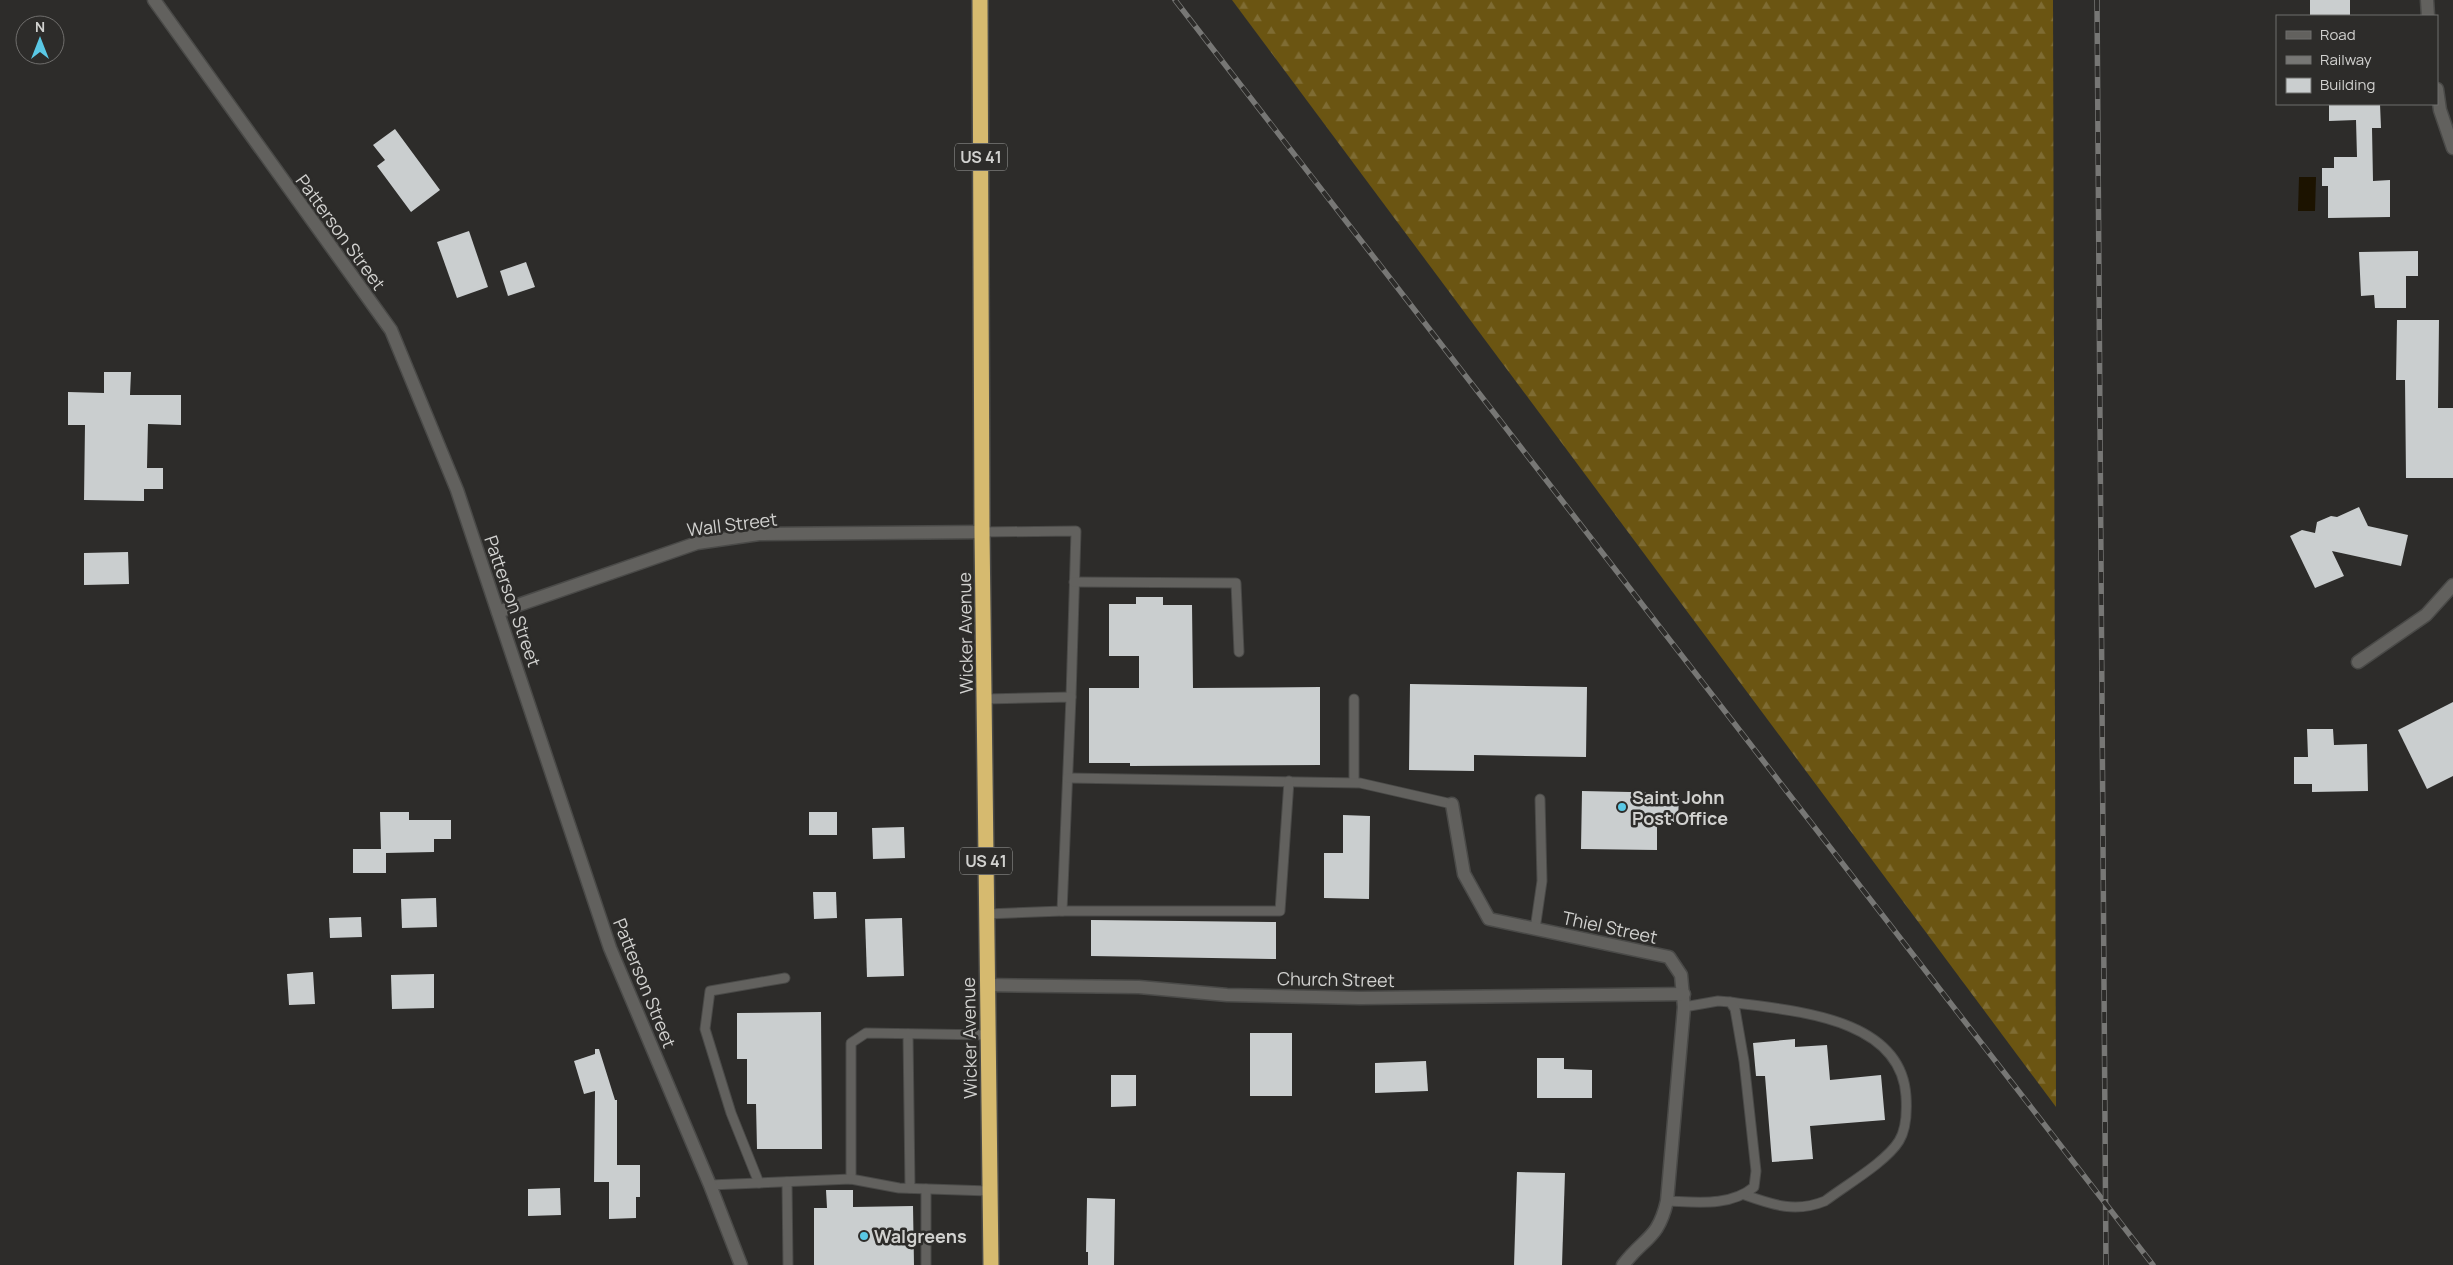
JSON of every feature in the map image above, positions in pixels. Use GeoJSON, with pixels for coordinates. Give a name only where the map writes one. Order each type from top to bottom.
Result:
{"type":"FeatureCollection","features":[{"type":"Feature","properties":{"kind":"highway","name":"Wicker Avenue"},"geometry":{"type":"LineString","coordinates":[[980,0],[982,532],[991,1265]]}},
{"type":"Feature","properties":{"kind":"street","name":"Patterson Street"},"geometry":{"type":"LineString","coordinates":[[154,0],[391,330],[457,490],[610,948],[710,1185],[741,1265]]}},
{"type":"Feature","properties":{"kind":"street"},"geometry":{"type":"LineString","coordinates":[[2427,0],[2428,15]]}},
{"type":"Feature","properties":{"kind":"street"},"geometry":{"type":"LineString","coordinates":[[2438,96],[2440,110],[2453,148]]}},
{"type":"Feature","properties":{"kind":"street","name":"Wall Street"},"geometry":{"type":"LineString","coordinates":[[498,612],[697,543],[759,534],[982,532]]}},
{"type":"Feature","properties":{"kind":"street"},"geometry":{"type":"LineString","coordinates":[[2358,662],[2426,615],[2453,585]]}},
{"type":"Feature","properties":{"kind":"street","name":"Thiel Street"},"geometry":{"type":"LineString","coordinates":[[1452,804],[1464,874],[1489,919],[1669,957],[1682,975],[1684,1001],[1666,1201],[1662,1222],[1648,1241],[1623,1265]]}},
{"type":"Feature","properties":{"kind":"street","name":"Church Street"},"geometry":{"type":"LineString","coordinates":[[987,985],[1139,987],[1227,995],[1350,998],[1684,1001]]}},
{"type":"Feature","properties":{"kind":"lane"},"geometry":{"type":"LineString","coordinates":[[982,532],[1076,531],[1062,911]]}},
{"type":"Feature","properties":{"kind":"lane"},"geometry":{"type":"LineString","coordinates":[[1074,582],[1236,583],[1239,652]]}},
{"type":"Feature","properties":{"kind":"lane"},"geometry":{"type":"LineString","coordinates":[[984,699],[1071,697]]}},
{"type":"Feature","properties":{"kind":"lane"},"geometry":{"type":"LineString","coordinates":[[1354,699],[1354,782]]}},
{"type":"Feature","properties":{"kind":"lane"},"geometry":{"type":"LineString","coordinates":[[1068,778],[1354,782],[1452,804]]}},
{"type":"Feature","properties":{"kind":"lane"},"geometry":{"type":"LineString","coordinates":[[986,914],[1062,911],[1280,911],[1289,781]]}},
{"type":"Feature","properties":{"kind":"lane"},"geometry":{"type":"LineString","coordinates":[[1535,929],[1542,881],[1540,799]]}},
{"type":"Feature","properties":{"kind":"lane"},"geometry":{"type":"LineString","coordinates":[[759,1182],[731,1113],[705,1029],[710,991],[785,978]]}},
{"type":"Feature","properties":{"kind":"lane"},"geometry":{"type":"LineString","coordinates":[[1684,1001],[1730,1002],[1802,1012],[1853,1027],[1873,1038],[1894,1058],[1905,1086],[1907,1114],[1900,1140],[1884,1158],[1825,1201],[1815,1205],[1779,1207],[1745,1195]]}},
{"type":"Feature","properties":{"kind":"lane"},"geometry":{"type":"LineString","coordinates":[[1666,1201],[1711,1203],[1745,1195],[1754,1187],[1756,1171],[1736,1016],[1730,1002]]}},
{"type":"Feature","properties":{"kind":"lane"},"geometry":{"type":"LineString","coordinates":[[851,1179],[851,1043],[866,1034],[988,1035]]}},
{"type":"Feature","properties":{"kind":"lane"},"geometry":{"type":"LineString","coordinates":[[908,1034],[910,1188]]}},
{"type":"Feature","properties":{"kind":"lane"},"geometry":{"type":"LineString","coordinates":[[710,1185],[851,1179],[910,1188],[989,1191]]}},
{"type":"Feature","properties":{"kind":"lane"},"geometry":{"type":"LineString","coordinates":[[787,1182],[788,1265]]}},
{"type":"Feature","properties":{"kind":"lane"},"geometry":{"type":"LineString","coordinates":[[926,1189],[926,1265]]}},
{"type":"Feature","properties":{"kind":"green space"},"geometry":{"type":"Polygon","coordinates":[[[1232,0],[2053,0],[2056,1107],[1232,0]]]}},
{"type":"Feature","properties":{"kind":"shaded area"},"geometry":{"type":"Polygon","coordinates":[[[2299,177],[2316,177],[2315,211],[2298,211],[2299,177]]]}},
{"type":"Feature","properties":{"kind":"building"},"geometry":{"type":"Polygon","coordinates":[[[2310,0],[2350,0],[2350,15],[2310,15],[2310,0]]]}},
{"type":"Feature","properties":{"kind":"building"},"geometry":{"type":"Polygon","coordinates":[[[2329,105],[2380,105],[2381,128],[2372,128],[2373,181],[2390,180],[2390,217],[2328,218],[2328,186],[2322,186],[2322,168],[2334,168],[2334,157],[2357,157],[2356,120],[2329,121],[2329,105]]]}},
{"type":"Feature","properties":{"kind":"building"},"geometry":{"type":"Polygon","coordinates":[[[395,129],[440,190],[411,212],[377,166],[385,160],[373,145],[395,129]]]}},
{"type":"Feature","properties":{"kind":"building"},"geometry":{"type":"Polygon","coordinates":[[[469,231],[488,287],[457,298],[437,242],[469,231]]]}},
{"type":"Feature","properties":{"kind":"building"},"geometry":{"type":"Polygon","coordinates":[[[2418,251],[2418,276],[2406,276],[2406,308],[2375,308],[2374,295],[2361,296],[2359,252],[2418,251]]]}},
{"type":"Feature","properties":{"kind":"building"},"geometry":{"type":"Polygon","coordinates":[[[526,262],[535,287],[508,296],[500,271],[526,262]]]}},
{"type":"Feature","properties":{"kind":"building"},"geometry":{"type":"Polygon","coordinates":[[[2397,320],[2439,320],[2438,408],[2453,408],[2453,478],[2406,478],[2405,380],[2396,380],[2397,320]]]}},
{"type":"Feature","properties":{"kind":"building"},"geometry":{"type":"Polygon","coordinates":[[[104,372],[131,372],[130,395],[181,395],[181,425],[148,424],[147,468],[163,468],[163,489],[144,489],[144,501],[84,500],[85,425],[68,425],[68,392],[104,393],[104,372]]]}},
{"type":"Feature","properties":{"kind":"building"},"geometry":{"type":"Polygon","coordinates":[[[2359,507],[2368,526],[2408,535],[2401,566],[2332,551],[2344,576],[2315,588],[2290,536],[2302,530],[2315,533],[2317,522],[2331,516],[2337,517],[2359,507]]]}},
{"type":"Feature","properties":{"kind":"building"},"geometry":{"type":"Polygon","coordinates":[[[128,552],[129,584],[84,585],[84,553],[128,552]]]}},
{"type":"Feature","properties":{"kind":"building"},"geometry":{"type":"Polygon","coordinates":[[[1136,597],[1163,597],[1163,605],[1192,605],[1193,688],[1320,687],[1320,765],[1130,766],[1130,763],[1089,763],[1089,688],[1139,688],[1139,656],[1109,656],[1109,604],[1136,604],[1136,597]]]}},
{"type":"Feature","properties":{"kind":"building"},"geometry":{"type":"Polygon","coordinates":[[[1410,684],[1587,687],[1586,757],[1474,755],[1474,771],[1409,770],[1410,684]]]}},
{"type":"Feature","properties":{"kind":"building"},"geometry":{"type":"Polygon","coordinates":[[[2453,702],[2453,776],[2427,789],[2398,730],[2453,702]]]}},
{"type":"Feature","properties":{"kind":"building"},"geometry":{"type":"Polygon","coordinates":[[[2307,729],[2333,729],[2334,745],[2367,744],[2368,791],[2312,792],[2312,784],[2294,784],[2294,757],[2308,757],[2307,729]]]}},
{"type":"Feature","properties":{"kind":"building"},"geometry":{"type":"Polygon","coordinates":[[[1582,791],[1679,793],[1678,822],[1657,822],[1657,850],[1581,849],[1582,791]]]}},
{"type":"Feature","properties":{"kind":"building"},"geometry":{"type":"Polygon","coordinates":[[[380,812],[409,812],[409,820],[451,820],[451,839],[434,839],[434,852],[386,853],[386,873],[353,873],[353,849],[381,849],[380,812]]]}},
{"type":"Feature","properties":{"kind":"building"},"geometry":{"type":"Polygon","coordinates":[[[809,812],[837,812],[837,835],[809,835],[809,812]]]}},
{"type":"Feature","properties":{"kind":"building"},"geometry":{"type":"Polygon","coordinates":[[[1343,815],[1370,816],[1369,899],[1324,898],[1324,853],[1343,853],[1343,815]]]}},
{"type":"Feature","properties":{"kind":"building"},"geometry":{"type":"Polygon","coordinates":[[[904,827],[905,858],[873,859],[872,828],[904,827]]]}},
{"type":"Feature","properties":{"kind":"building"},"geometry":{"type":"Polygon","coordinates":[[[813,892],[836,892],[837,918],[814,919],[813,892]]]}},
{"type":"Feature","properties":{"kind":"building"},"geometry":{"type":"Polygon","coordinates":[[[436,898],[437,927],[402,928],[401,899],[436,898]]]}},
{"type":"Feature","properties":{"kind":"building"},"geometry":{"type":"Polygon","coordinates":[[[361,917],[362,937],[330,938],[329,918],[361,917]]]}},
{"type":"Feature","properties":{"kind":"building"},"geometry":{"type":"Polygon","coordinates":[[[902,918],[904,976],[867,977],[865,919],[902,918]]]}},
{"type":"Feature","properties":{"kind":"building"},"geometry":{"type":"Polygon","coordinates":[[[1091,920],[1276,922],[1276,959],[1091,956],[1091,920]]]}},
{"type":"Feature","properties":{"kind":"building"},"geometry":{"type":"Polygon","coordinates":[[[313,972],[315,1004],[289,1005],[287,974],[313,972]]]}},
{"type":"Feature","properties":{"kind":"building"},"geometry":{"type":"Polygon","coordinates":[[[434,974],[434,1008],[392,1009],[391,975],[434,974]]]}},
{"type":"Feature","properties":{"kind":"building"},"geometry":{"type":"Polygon","coordinates":[[[821,1012],[822,1149],[757,1149],[756,1104],[747,1104],[747,1059],[737,1059],[737,1013],[821,1012]]]}},
{"type":"Feature","properties":{"kind":"building"},"geometry":{"type":"Polygon","coordinates":[[[1250,1033],[1292,1033],[1292,1096],[1250,1096],[1250,1033]]]}},
{"type":"Feature","properties":{"kind":"building"},"geometry":{"type":"Polygon","coordinates":[[[1795,1039],[1795,1047],[1827,1045],[1830,1080],[1881,1075],[1885,1120],[1810,1126],[1813,1159],[1772,1162],[1765,1076],[1756,1076],[1753,1043],[1795,1039]]]}},
{"type":"Feature","properties":{"kind":"building"},"geometry":{"type":"Polygon","coordinates":[[[595,1049],[599,1049],[615,1100],[617,1100],[617,1165],[640,1165],[640,1197],[636,1197],[636,1218],[609,1219],[609,1182],[594,1182],[595,1091],[584,1094],[574,1061],[595,1054],[595,1049]]]}},
{"type":"Feature","properties":{"kind":"building"},"geometry":{"type":"Polygon","coordinates":[[[1537,1058],[1564,1058],[1564,1069],[1592,1070],[1592,1098],[1537,1098],[1537,1058]]]}},
{"type":"Feature","properties":{"kind":"building"},"geometry":{"type":"Polygon","coordinates":[[[1426,1061],[1428,1091],[1375,1093],[1375,1063],[1426,1061]]]}},
{"type":"Feature","properties":{"kind":"building"},"geometry":{"type":"Polygon","coordinates":[[[1111,1075],[1136,1075],[1136,1106],[1111,1107],[1111,1075]]]}},
{"type":"Feature","properties":{"kind":"building"},"geometry":{"type":"Polygon","coordinates":[[[1517,1172],[1565,1173],[1562,1265],[1514,1265],[1517,1172]]]}},
{"type":"Feature","properties":{"kind":"building"},"geometry":{"type":"Polygon","coordinates":[[[560,1188],[561,1215],[528,1216],[528,1189],[560,1188]]]}},
{"type":"Feature","properties":{"kind":"building","name":"Walgreens"},"geometry":{"type":"Polygon","coordinates":[[[826,1190],[853,1190],[853,1207],[913,1206],[914,1265],[814,1265],[814,1208],[827,1208],[826,1190]]]}},
{"type":"Feature","properties":{"kind":"building"},"geometry":{"type":"Polygon","coordinates":[[[1087,1198],[1115,1199],[1114,1265],[1088,1265],[1088,1252],[1086,1252],[1087,1198]]]}},
{"type":"Feature","properties":{"kind":"railway"},"geometry":{"type":"LineString","coordinates":[[1175,0],[2153,1265]]}},
{"type":"Feature","properties":{"kind":"railway"},"geometry":{"type":"LineString","coordinates":[[2097,0],[2106,1265]]}},
{"type":"Feature","properties":{"kind":"place","name":"Saint John Post Office"},"geometry":{"type":"Point","coordinates":[1622,807]}},
{"type":"Feature","properties":{"kind":"place","name":"Walgreens"},"geometry":{"type":"Point","coordinates":[864,1236]}}]}
